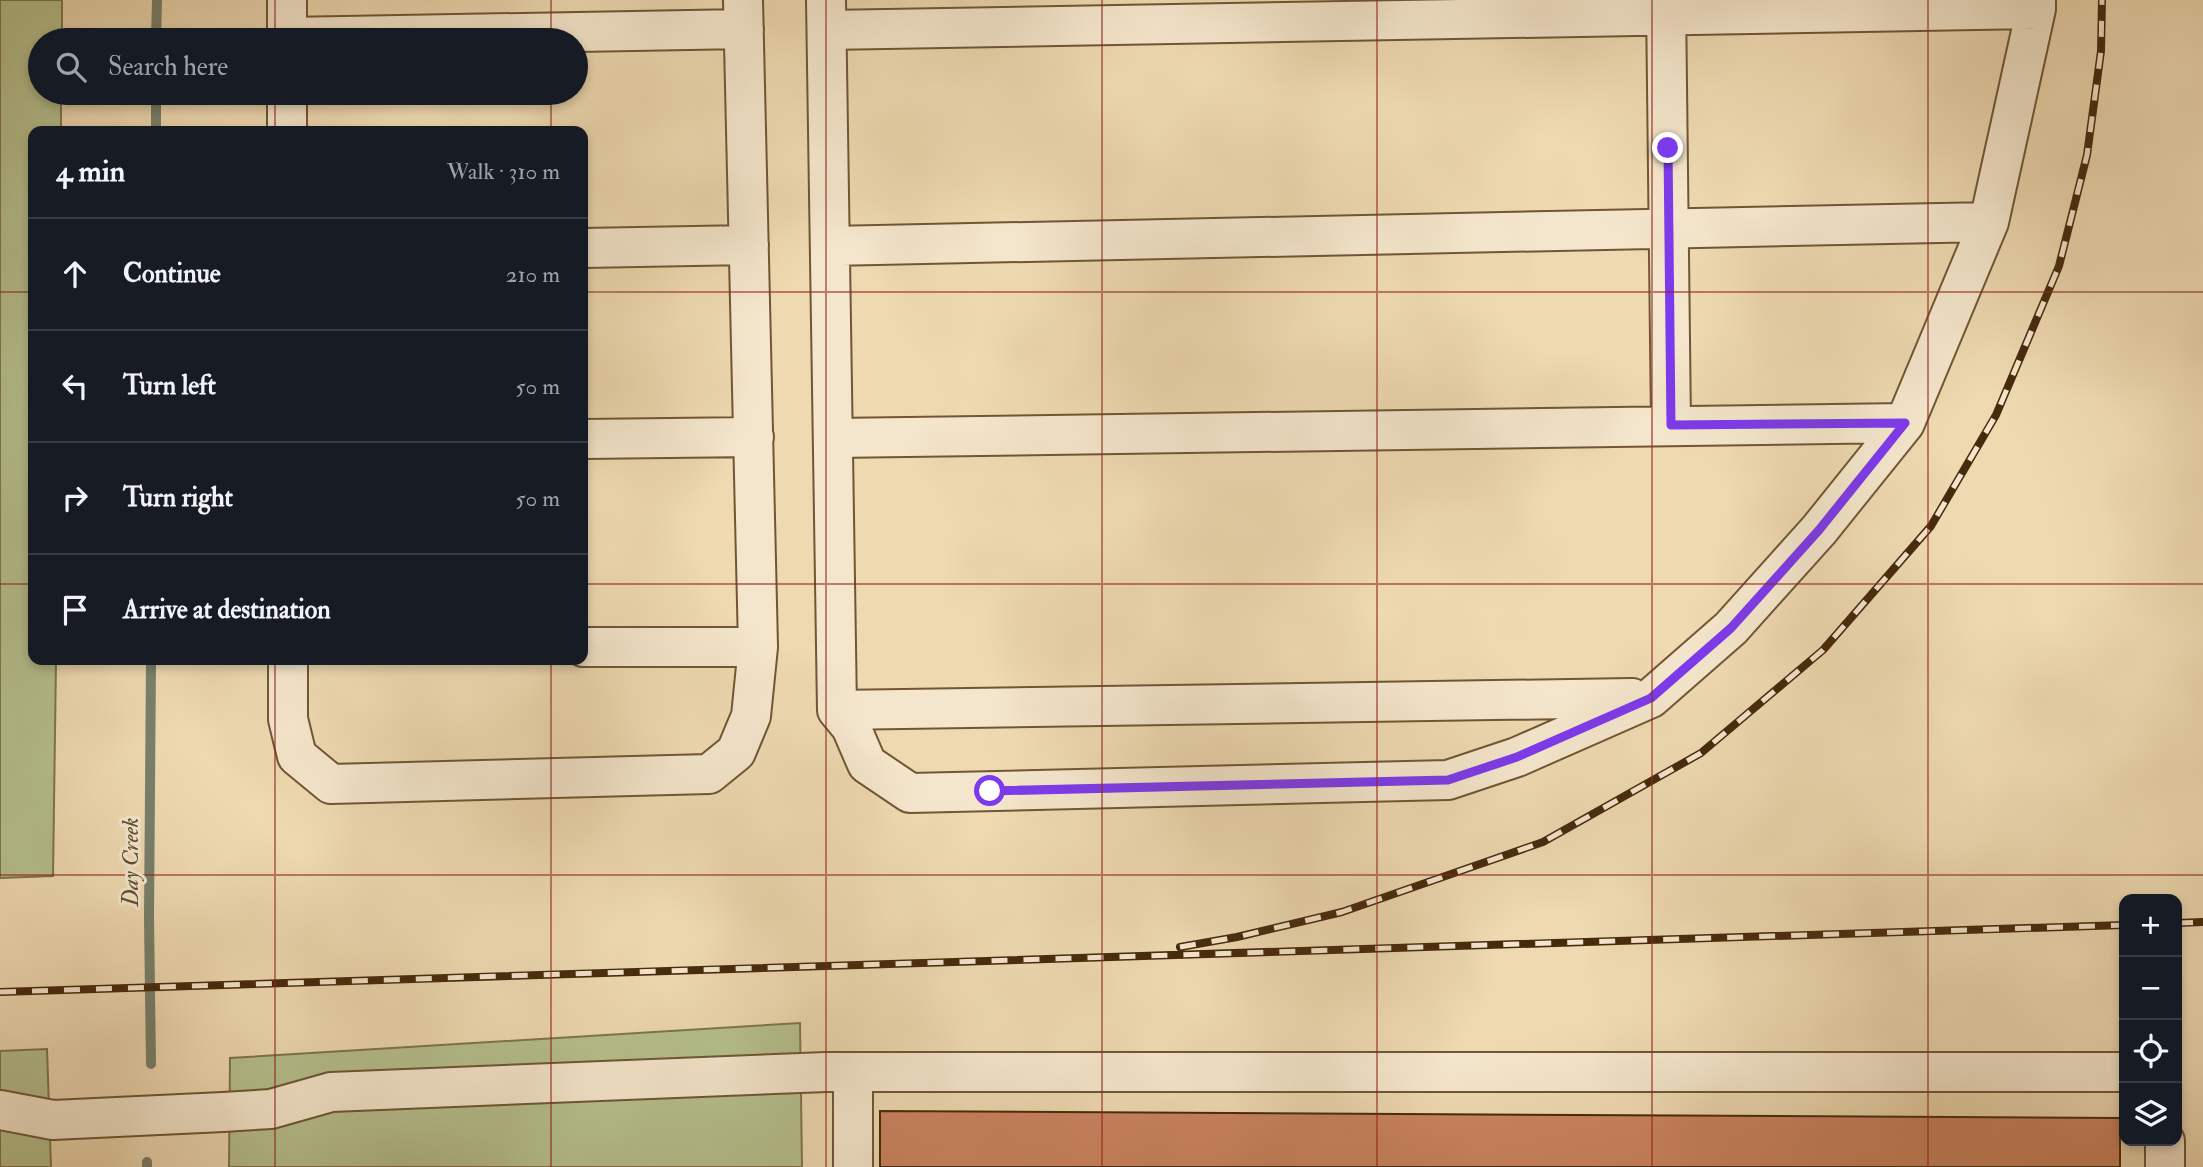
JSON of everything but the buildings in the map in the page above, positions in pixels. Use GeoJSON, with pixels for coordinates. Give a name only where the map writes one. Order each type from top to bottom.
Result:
{"type":"FeatureCollection","features":[{"type":"Feature","properties":{"kind":"lane"},"geometry":{"type":"LineString","coordinates":[[2036,5],[1989,222],[1905,423],[1819,530],[1731,628],[1651,698],[1517,757],[1448,780],[910,793],[867,764],[851,727],[837,710],[827,15],[1666,8],[2036,5]]}},
{"type":"Feature","properties":{"kind":"lane"},"geometry":{"type":"LineString","coordinates":[[1666,8],[1671,425]]}},
{"type":"Feature","properties":{"kind":"lane"},"geometry":{"type":"LineString","coordinates":[[287,26],[744,15],[758,647],[751,716],[736,752],[709,774],[331,784],[297,755],[288,719],[288,665]]}},
{"type":"Feature","properties":{"kind":"lane"},"geometry":{"type":"LineString","coordinates":[[287,105],[287,126]]}},
{"type":"Feature","properties":{"kind":"lane"},"geometry":{"type":"LineString","coordinates":[[830,246],[1989,222]]}},
{"type":"Feature","properties":{"kind":"lane"},"geometry":{"type":"LineString","coordinates":[[588,248],[749,245]]}},
{"type":"Feature","properties":{"kind":"lane"},"geometry":{"type":"LineString","coordinates":[[833,438],[1905,423]]}},
{"type":"Feature","properties":{"kind":"lane"},"geometry":{"type":"LineString","coordinates":[[588,439],[754,437]]}},
{"type":"Feature","properties":{"kind":"lane"},"geometry":{"type":"LineString","coordinates":[[588,647],[758,647]]}},
{"type":"Feature","properties":{"kind":"lane"},"geometry":{"type":"LineString","coordinates":[[837,710],[1651,698]]}},
{"type":"Feature","properties":{"kind":"lane"},"geometry":{"type":"LineString","coordinates":[[0,1110],[52,1120],[271,1109],[331,1092],[826,1072],[2119,1072]]}},
{"type":"Feature","properties":{"kind":"lane"},"geometry":{"type":"LineString","coordinates":[[853,1072],[853,1167]]}},
{"type":"Feature","properties":{"kind":"lane"},"geometry":{"type":"LineString","coordinates":[[2165,1146],[2165,1167]]}},
{"type":"Feature","properties":{"kind":"green space"},"geometry":{"type":"Polygon","coordinates":[[[0,0],[62,0],[62,28],[28,28],[28,105],[61,105],[61,126],[28,126],[28,665],[56,665],[53,876],[0,878],[0,0]]]}},
{"type":"Feature","properties":{"kind":"green space"},"geometry":{"type":"Polygon","coordinates":[[[800,1023],[802,1167],[229,1167],[230,1058],[800,1023]]]}},
{"type":"Feature","properties":{"kind":"green space"},"geometry":{"type":"Polygon","coordinates":[[[47,1049],[51,1167],[0,1167],[0,1051],[47,1049]]]}},
{"type":"Feature","properties":{"kind":"waterway","name":"Day Creek"},"geometry":{"type":"LineString","coordinates":[[156,28],[157,0]]}},
{"type":"Feature","properties":{"kind":"waterway","name":"Day Creek"},"geometry":{"type":"LineString","coordinates":[[156,105],[156,126]]}},
{"type":"Feature","properties":{"kind":"waterway","name":"Day Creek"},"geometry":{"type":"LineString","coordinates":[[151,665],[151,1064]]}},
{"type":"Feature","properties":{"kind":"waterway","name":"Day Creek"},"geometry":{"type":"LineString","coordinates":[[147,1162],[147,1167]]}},
{"type":"Feature","properties":{"kind":"railway"},"geometry":{"type":"LineString","coordinates":[[1180,947],[1237,937],[1342,912],[1543,842],[1701,753],[1823,650],[1931,526],[1996,415],[2059,266],[2087,155],[2101,51],[2102,0]]}},
{"type":"Feature","properties":{"kind":"railway"},"geometry":{"type":"LineString","coordinates":[[2182,923],[2203,922]]}},
{"type":"Feature","properties":{"kind":"railway"},"geometry":{"type":"LineString","coordinates":[[0,992],[2119,925]]}},
{"type":"Feature","properties":{"kind":"route"},"geometry":{"type":"LineString","coordinates":[[990,791],[1448,780],[1517,757],[1651,698],[1731,628],[1819,530],[1905,423],[1671,425],[1668,148]]}}]}
